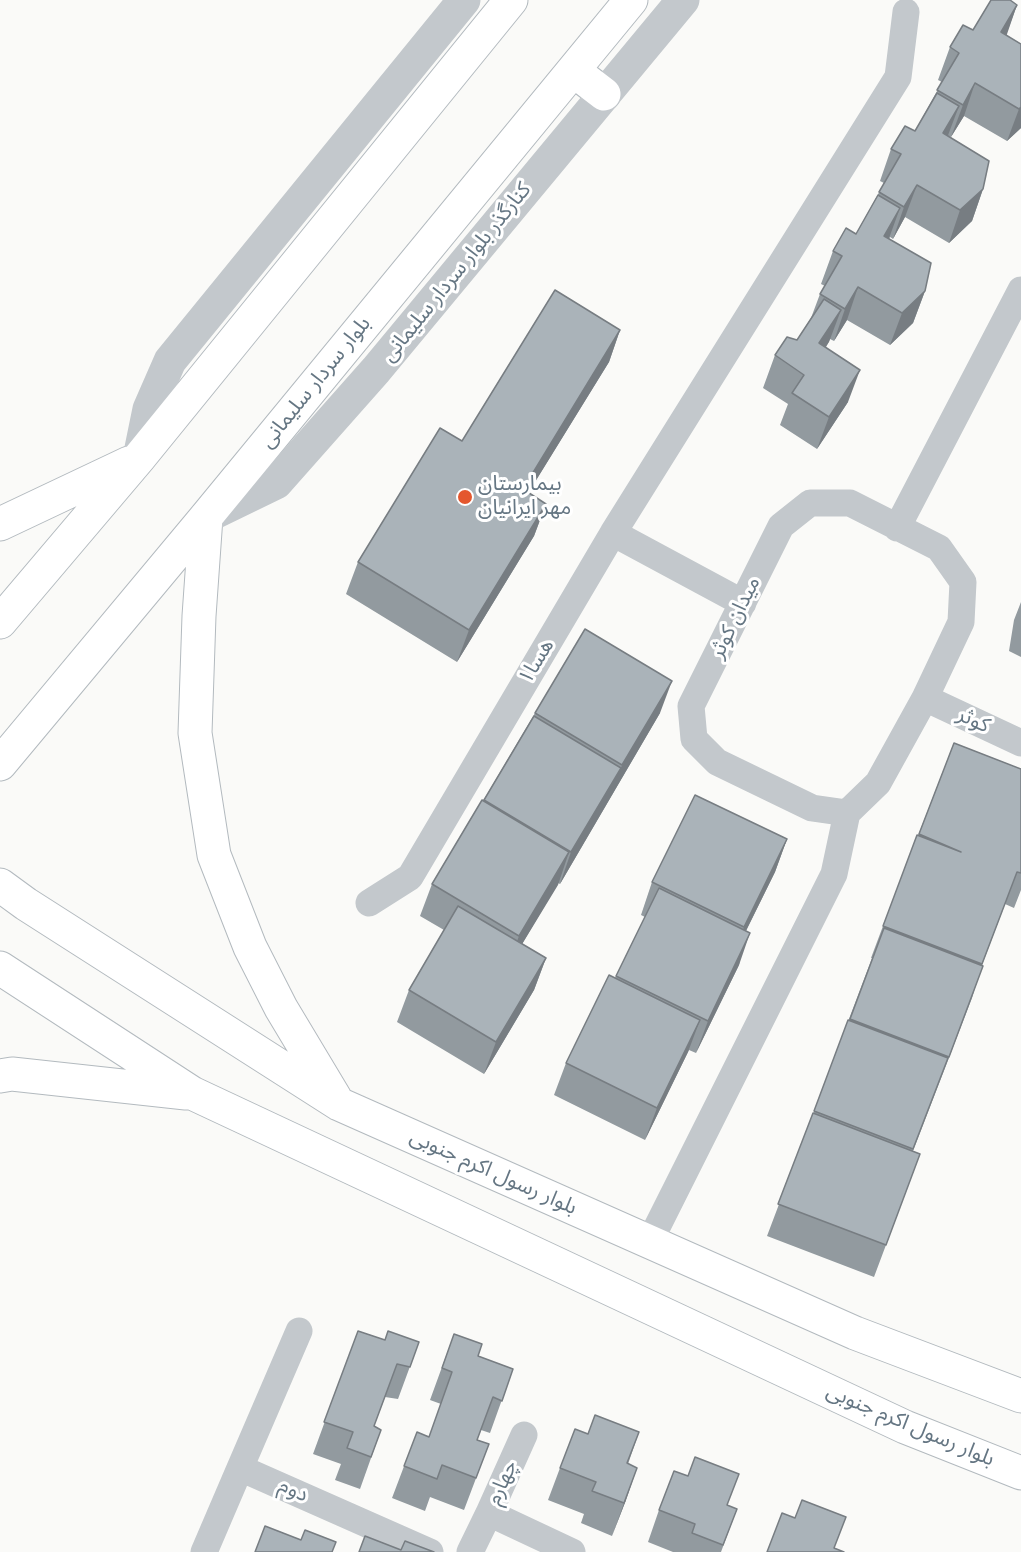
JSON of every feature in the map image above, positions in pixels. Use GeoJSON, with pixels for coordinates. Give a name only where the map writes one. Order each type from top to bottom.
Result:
{"type":"FeatureCollection","features":[{"type":"Feature","properties":{"kind":"main road"},"geometry":{"type":"LineString","coordinates":[[0,622],[139,458],[511,0]]}},
{"type":"Feature","properties":{"kind":"main road","name":"بلوار سردار سلیمانی"},"geometry":{"type":"LineString","coordinates":[[0,764],[574,71],[630,0]]}},
{"type":"Feature","properties":{"kind":"main road"},"geometry":{"type":"LineString","coordinates":[[574,71],[604,94]]}},
{"type":"Feature","properties":{"kind":"main road"},"geometry":{"type":"LineString","coordinates":[[0,524],[139,458]]}},
{"type":"Feature","properties":{"kind":"main road"},"geometry":{"type":"LineString","coordinates":[[206,517],[199,616],[195,733],[214,855],[250,947],[281,1008],[339,1104]]}},
{"type":"Feature","properties":{"kind":"main road","name":"بلوار رسول اکرم جنوبی"},"geometry":{"type":"LineString","coordinates":[[0,885],[26,904],[339,1104],[650,1244],[855,1333],[1021,1396]]}},
{"type":"Feature","properties":{"kind":"main road","name":"بلوار رسول اکرم جنوبی"},"geometry":{"type":"LineString","coordinates":[[0,968],[192,1093],[905,1427],[1021,1473]]}},
{"type":"Feature","properties":{"kind":"main road"},"geometry":{"type":"LineString","coordinates":[[0,1076],[12,1074],[192,1093]]}},
{"type":"Feature","properties":{"kind":"street"},"geometry":{"type":"LineString","coordinates":[[139,458],[149,409],[170,361],[464,0]]}},
{"type":"Feature","properties":{"kind":"street","name":"کنارگذر بلوار سردار سلیمانی"},"geometry":{"type":"LineString","coordinates":[[206,517],[276,483],[376,370],[683,0]]}},
{"type":"Feature","properties":{"kind":"street","name":"هسا۱"},"geometry":{"type":"LineString","coordinates":[[369,903],[410,877],[613,533],[898,77],[906,12]]}},
{"type":"Feature","properties":{"kind":"street"},"geometry":{"type":"LineString","coordinates":[[897,528],[1021,290]]}},
{"type":"Feature","properties":{"kind":"street","name":"میدان کوثر"},"geometry":{"type":"LineString","coordinates":[[810,503],[850,503],[897,528],[939,548],[963,582],[961,622],[925,698],[878,783],[847,813],[812,808],[717,762],[694,739],[691,706],[781,526],[810,503]]}},
{"type":"Feature","properties":{"kind":"street"},"geometry":{"type":"LineString","coordinates":[[613,533],[743,603]]}},
{"type":"Feature","properties":{"kind":"street","name":"کوثر"},"geometry":{"type":"LineString","coordinates":[[925,698],[1021,743]]}},
{"type":"Feature","properties":{"kind":"street"},"geometry":{"type":"LineString","coordinates":[[650,1244],[834,874],[847,813]]}},
{"type":"Feature","properties":{"kind":"street"},"geometry":{"type":"LineString","coordinates":[[204,1552],[299,1331]]}},
{"type":"Feature","properties":{"kind":"street","name":"چهارم"},"geometry":{"type":"LineString","coordinates":[[525,1435],[489,1514],[572,1552]]}},
{"type":"Feature","properties":{"kind":"street","name":"دوم"},"geometry":{"type":"LineString","coordinates":[[240,1468],[430,1552]]}},
{"type":"Feature","properties":{"kind":"street"},"geometry":{"type":"LineString","coordinates":[[470,1552],[489,1514]]}},
{"type":"Feature","properties":{"kind":"building"},"geometry":{"type":"Polygon","coordinates":[[[991,0],[1010,0],[1017,5],[1001,32],[1021,44],[1021,107],[1019,109],[975,83],[963,105],[937,90],[959,53],[950,47],[963,25],[973,30],[991,0]]]}},
{"type":"Feature","properties":{"kind":"building"},"geometry":{"type":"Polygon","coordinates":[[[937,93],[959,106],[943,133],[989,161],[983,189],[960,210],[917,185],[904,207],[879,192],[901,154],[891,149],[905,126],[915,131],[937,93]]]}},
{"type":"Feature","properties":{"kind":"building"},"geometry":{"type":"Polygon","coordinates":[[[878,195],[900,208],[884,236],[931,263],[925,291],[902,313],[858,287],[845,309],[820,294],[842,256],[833,251],[846,228],[856,234],[878,195]]]}},
{"type":"Feature","properties":{"kind":"building","name":"بیمارستان مهر ایرانیان"},"geometry":{"type":"Polygon","coordinates":[[[555,290],[620,330],[523,489],[546,504],[469,630],[358,562],[440,428],[462,441],[555,290]]]}},
{"type":"Feature","properties":{"kind":"building"},"geometry":{"type":"Polygon","coordinates":[[[824,299],[841,310],[819,343],[860,370],[829,417],[792,393],[804,375],[775,355],[787,337],[797,340],[824,299]]]}},
{"type":"Feature","properties":{"kind":"building"},"geometry":{"type":"Polygon","coordinates":[[[585,629],[672,681],[622,765],[535,713],[585,629]]]}},
{"type":"Feature","properties":{"kind":"building"},"geometry":{"type":"Polygon","coordinates":[[[534,716],[621,768],[571,852],[484,800],[534,716]]]}},
{"type":"Feature","properties":{"kind":"building"},"geometry":{"type":"Polygon","coordinates":[[[954,743],[1021,769],[1021,873],[1017,872],[982,964],[883,926],[917,835],[961,852],[919,834],[954,743]]]}},
{"type":"Feature","properties":{"kind":"building"},"geometry":{"type":"Polygon","coordinates":[[[695,795],[787,839],[744,927],[652,882],[695,795]]]}},
{"type":"Feature","properties":{"kind":"building"},"geometry":{"type":"Polygon","coordinates":[[[482,800],[569,852],[519,936],[432,884],[482,800]]]}},
{"type":"Feature","properties":{"kind":"building"},"geometry":{"type":"Polygon","coordinates":[[[659,888],[750,933],[708,1021],[616,976],[659,888]]]}},
{"type":"Feature","properties":{"kind":"building"},"geometry":{"type":"Polygon","coordinates":[[[458,906],[546,958],[496,1042],[409,990],[458,906]]]}},
{"type":"Feature","properties":{"kind":"building"},"geometry":{"type":"Polygon","coordinates":[[[884,928],[983,966],[949,1057],[850,1019],[884,928]]]}},
{"type":"Feature","properties":{"kind":"building"},"geometry":{"type":"Polygon","coordinates":[[[609,975],[700,1020],[657,1108],[566,1063],[609,975]]]}},
{"type":"Feature","properties":{"kind":"building"},"geometry":{"type":"Polygon","coordinates":[[[848,1020],[948,1058],[913,1149],[814,1111],[848,1020]]]}},
{"type":"Feature","properties":{"kind":"building"},"geometry":{"type":"Polygon","coordinates":[[[813,1113],[920,1154],[886,1245],[778,1204],[813,1113]]]}},
{"type":"Feature","properties":{"kind":"building"},"geometry":{"type":"Polygon","coordinates":[[[358,1331],[385,1340],[388,1331],[419,1342],[410,1367],[397,1364],[374,1426],[381,1430],[371,1457],[347,1448],[353,1432],[324,1422],[358,1331]]]}},
{"type":"Feature","properties":{"kind":"building"},"geometry":{"type":"Polygon","coordinates":[[[454,1334],[482,1344],[478,1356],[513,1369],[502,1401],[493,1397],[477,1440],[489,1444],[476,1478],[442,1465],[437,1479],[404,1466],[417,1432],[429,1437],[452,1372],[442,1368],[454,1334]]]}},
{"type":"Feature","properties":{"kind":"building"},"geometry":{"type":"Polygon","coordinates":[[[595,1415],[639,1432],[627,1463],[637,1468],[624,1503],[592,1491],[596,1482],[560,1468],[575,1429],[588,1434],[595,1415]]]}},
{"type":"Feature","properties":{"kind":"building"},"geometry":{"type":"Polygon","coordinates":[[[695,1457],[739,1474],[727,1505],[737,1509],[723,1545],[692,1533],[695,1524],[659,1510],[674,1471],[688,1476],[695,1457]]]}},
{"type":"Feature","properties":{"kind":"building"},"geometry":{"type":"Polygon","coordinates":[[[802,1500],[846,1517],[834,1548],[844,1552],[767,1552],[782,1513],[795,1518],[802,1500]]]}},
{"type":"Feature","properties":{"kind":"building"},"geometry":{"type":"Polygon","coordinates":[[[265,1526],[301,1540],[305,1530],[336,1542],[332,1552],[255,1552],[265,1526]]]}},
{"type":"Feature","properties":{"kind":"building"},"geometry":{"type":"Polygon","coordinates":[[[365,1536],[401,1550],[405,1541],[434,1552],[359,1552],[365,1536]]]}},
{"type":"Feature","properties":{"kind":"place","name":"بیمارستان مهر ایرانیان"},"geometry":{"type":"Point","coordinates":[465,497]}}]}
